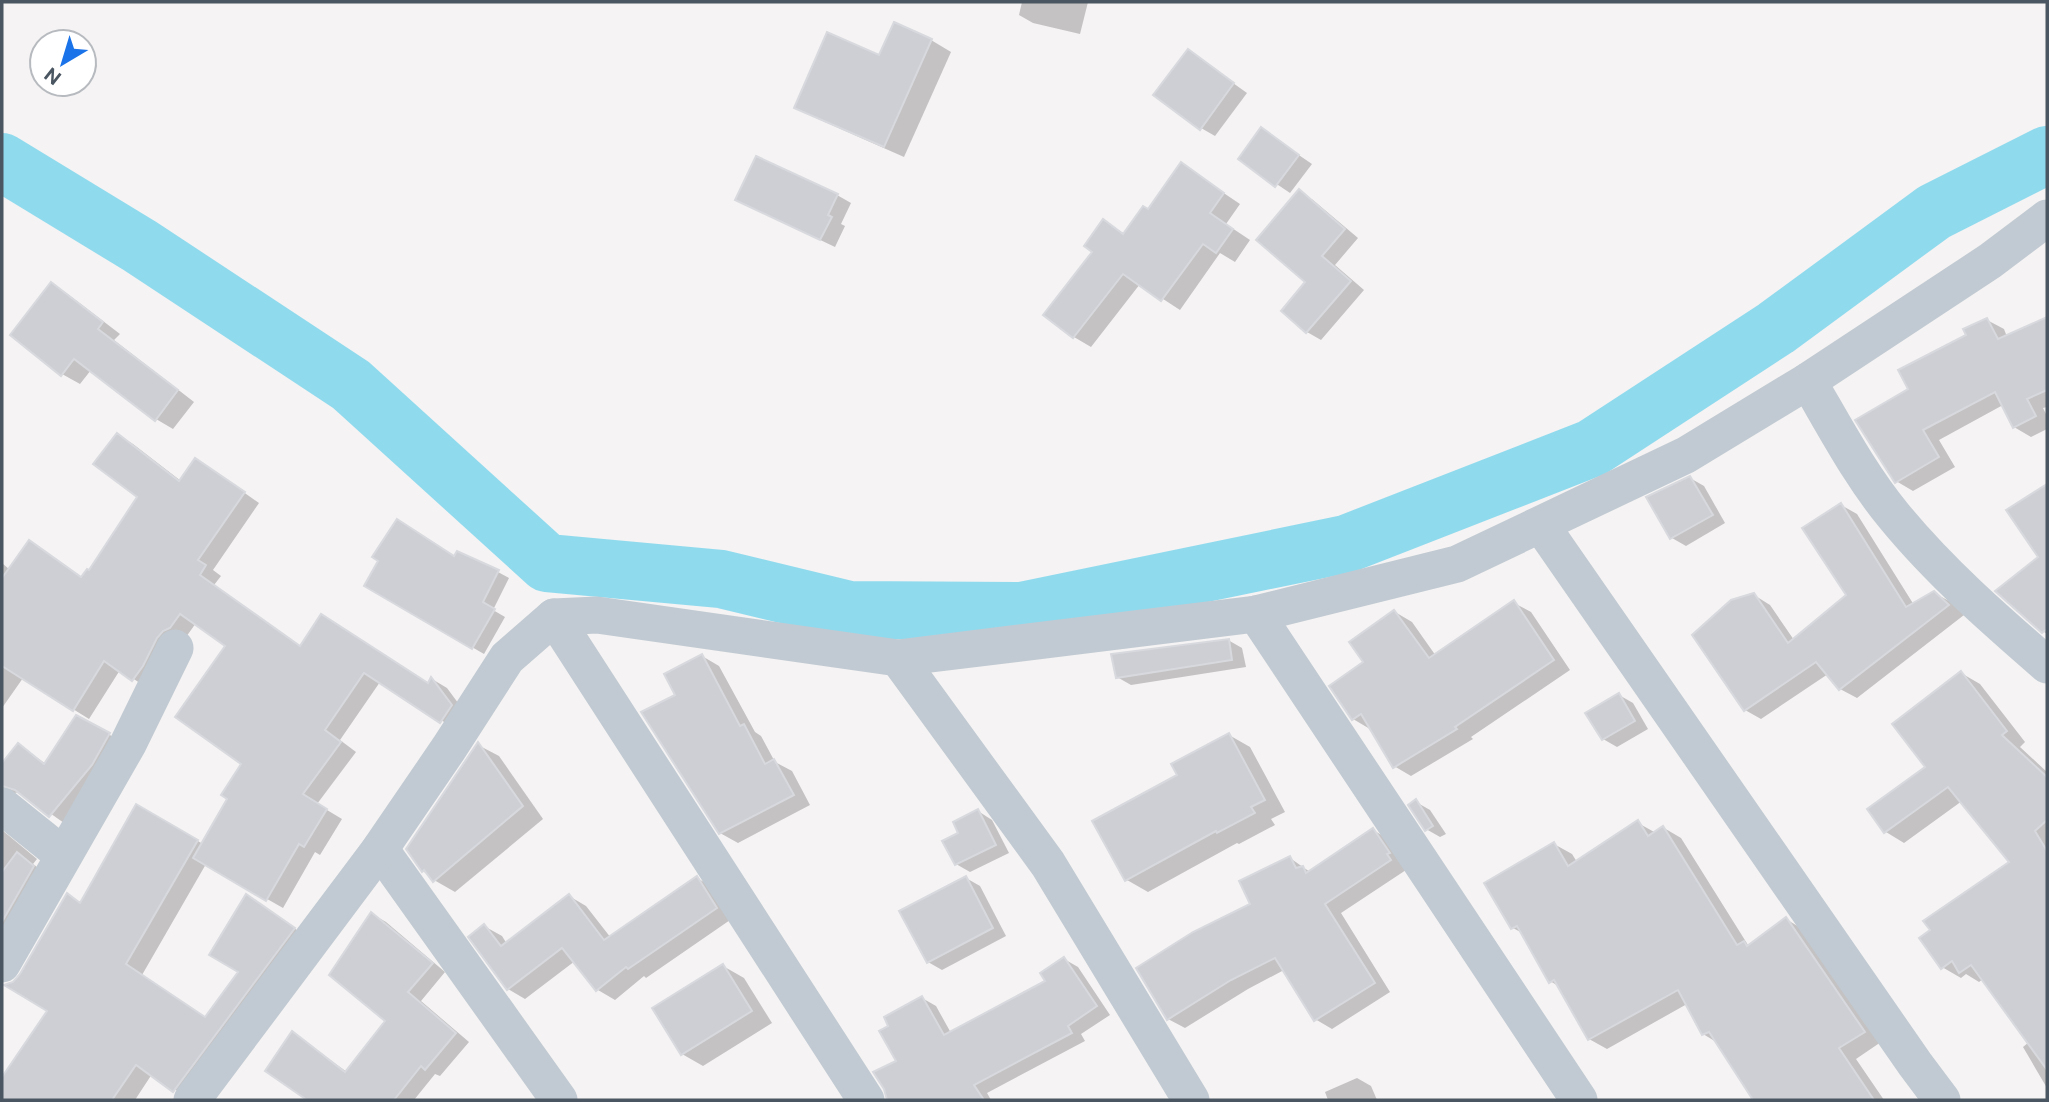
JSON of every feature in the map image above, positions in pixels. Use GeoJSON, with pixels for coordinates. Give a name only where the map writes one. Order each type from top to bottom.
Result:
{"type":"FeatureCollection","features":[{"type":"Feature","properties":{"kind":"street"},"geometry":{"type":"LineString","coordinates":[[192,1100],[380,849],[450,748],[507,657],[554,617],[597,615],[898,658],[1256,614],[1457,565],[1686,455],[1808,382],[1990,261],[2047,218]]}},
{"type":"Feature","properties":{"kind":"street"},"geometry":{"type":"LineString","coordinates":[[1808,382],[1870,484],[1894,516],[1963,588],[2047,664]]}},
{"type":"Feature","properties":{"kind":"street"},"geometry":{"type":"LineString","coordinates":[[1541,526],[1942,1100]]}},
{"type":"Feature","properties":{"kind":"street"},"geometry":{"type":"LineString","coordinates":[[1256,614],[1579,1100]]}},
{"type":"Feature","properties":{"kind":"street"},"geometry":{"type":"LineString","coordinates":[[554,617],[866,1100]]}},
{"type":"Feature","properties":{"kind":"street"},"geometry":{"type":"LineString","coordinates":[[2,964],[128,744],[175,648]]}},
{"type":"Feature","properties":{"kind":"street"},"geometry":{"type":"LineString","coordinates":[[898,658],[1048,864],[1191,1100]]}},
{"type":"Feature","properties":{"kind":"street"},"geometry":{"type":"LineString","coordinates":[[2,806],[63,855]]}},
{"type":"Feature","properties":{"kind":"street"},"geometry":{"type":"LineString","coordinates":[[380,849],[559,1100]]}},
{"type":"Feature","properties":{"kind":"building"},"geometry":{"type":"Polygon","coordinates":[[[894,22],[932,39],[884,147],[794,108],[827,32],[879,55],[894,22]]]}},
{"type":"Feature","properties":{"kind":"building"},"geometry":{"type":"Polygon","coordinates":[[[1188,49],[1234,83],[1200,130],[1153,95],[1188,49]]]}},
{"type":"Feature","properties":{"kind":"building"},"geometry":{"type":"Polygon","coordinates":[[[1261,127],[1299,155],[1275,187],[1238,159],[1261,127]]]}},
{"type":"Feature","properties":{"kind":"building"},"geometry":{"type":"Polygon","coordinates":[[[756,156],[838,194],[828,215],[832,217],[820,240],[735,200],[756,156]]]}},
{"type":"Feature","properties":{"kind":"building"},"geometry":{"type":"Polygon","coordinates":[[[1181,162],[1224,193],[1210,213],[1233,229],[1216,253],[1203,244],[1161,301],[1123,274],[1073,338],[1043,315],[1092,252],[1084,246],[1103,219],[1123,234],[1143,206],[1148,209],[1181,162]]]}},
{"type":"Feature","properties":{"kind":"building"},"geometry":{"type":"Polygon","coordinates":[[[1299,189],[1345,229],[1322,256],[1351,281],[1306,333],[1281,311],[1305,282],[1256,240],[1299,189]]]}},
{"type":"Feature","properties":{"kind":"building"},"geometry":{"type":"Polygon","coordinates":[[[51,282],[103,322],[98,329],[178,390],[155,421],[74,359],[61,376],[10,335],[51,282]]]}},
{"type":"Feature","properties":{"kind":"building"},"geometry":{"type":"Polygon","coordinates":[[[2047,317],[2047,390],[2027,399],[2036,416],[2013,428],[1995,392],[1923,430],[1939,457],[1895,483],[1855,420],[1908,389],[1898,370],[1966,335],[1963,329],[1987,318],[1998,339],[2047,317]]]}},
{"type":"Feature","properties":{"kind":"building"},"geometry":{"type":"Polygon","coordinates":[[[117,433],[179,481],[195,458],[245,492],[198,560],[206,565],[200,575],[300,646],[321,614],[428,683],[431,677],[452,705],[440,723],[364,673],[325,730],[341,742],[303,794],[327,809],[304,847],[299,844],[266,901],[193,858],[227,799],[221,795],[241,764],[175,717],[225,646],[180,614],[170,628],[157,638],[132,681],[104,661],[73,711],[2,666],[2,578],[29,540],[81,577],[89,570],[137,497],[93,464],[117,433]]]}},
{"type":"Feature","properties":{"kind":"building"},"geometry":{"type":"Polygon","coordinates":[[[1690,476],[1713,515],[1670,539],[1646,497],[1690,476]]]}},
{"type":"Feature","properties":{"kind":"building"},"geometry":{"type":"Polygon","coordinates":[[[2047,484],[2047,629],[2042,633],[1995,591],[2038,557],[2006,510],[2047,484]]]}},
{"type":"Feature","properties":{"kind":"building"},"geometry":{"type":"Polygon","coordinates":[[[1841,503],[1906,607],[1934,591],[1949,605],[1839,690],[1816,662],[1744,711],[1692,635],[1731,600],[1754,593],[1788,643],[1846,595],[1802,528],[1841,503]]]}},
{"type":"Feature","properties":{"kind":"building"},"geometry":{"type":"Polygon","coordinates":[[[397,519],[454,556],[457,551],[499,570],[483,602],[495,609],[472,649],[364,586],[378,561],[372,557],[397,519]]]}},
{"type":"Feature","properties":{"kind":"building"},"geometry":{"type":"Polygon","coordinates":[[[1514,600],[1554,660],[1455,727],[1457,729],[1393,768],[1361,714],[1352,720],[1329,686],[1363,662],[1349,642],[1394,610],[1429,658],[1514,600]]]}},
{"type":"Feature","properties":{"kind":"building"},"geometry":{"type":"Polygon","coordinates":[[[1229,639],[1232,660],[1116,678],[1111,654],[1229,639]]]}},
{"type":"Feature","properties":{"kind":"building"},"geometry":{"type":"Polygon","coordinates":[[[702,654],[740,726],[744,724],[765,764],[774,759],[794,795],[719,834],[641,712],[675,695],[664,674],[702,654]]]}},
{"type":"Feature","properties":{"kind":"building"},"geometry":{"type":"Polygon","coordinates":[[[1961,671],[2007,731],[2002,735],[2047,777],[2047,820],[2035,831],[2047,851],[2047,1070],[1971,965],[1959,973],[1952,961],[1941,969],[1919,938],[1930,930],[1923,921],[2009,862],[1948,787],[1884,833],[1867,809],[1925,767],[1892,724],[1961,671]]]}},
{"type":"Feature","properties":{"kind":"building"},"geometry":{"type":"Polygon","coordinates":[[[1619,693],[1635,721],[1602,740],[1585,713],[1619,693]]]}},
{"type":"Feature","properties":{"kind":"building"},"geometry":{"type":"Polygon","coordinates":[[[76,715],[110,733],[92,765],[49,817],[15,790],[2,786],[2,763],[18,743],[44,764],[76,715]]]}},
{"type":"Feature","properties":{"kind":"building"},"geometry":{"type":"Polygon","coordinates":[[[1229,733],[1265,800],[1251,807],[1255,813],[1217,833],[1216,831],[1125,881],[1092,821],[1177,775],[1171,764],[1229,733]]]}},
{"type":"Feature","properties":{"kind":"building"},"geometry":{"type":"Polygon","coordinates":[[[478,742],[523,806],[433,882],[424,870],[422,872],[406,849],[478,742]]]}},
{"type":"Feature","properties":{"kind":"building"},"geometry":{"type":"Polygon","coordinates":[[[1416,799],[1433,826],[1425,831],[1408,805],[1416,799]]]}},
{"type":"Feature","properties":{"kind":"building"},"geometry":{"type":"Polygon","coordinates":[[[136,804],[198,840],[126,964],[205,1017],[238,972],[209,955],[246,894],[295,928],[173,1092],[136,1065],[112,1100],[2,1100],[2,1077],[47,1011],[4,985],[13,982],[20,974],[67,893],[80,903],[136,804]]]}},
{"type":"Feature","properties":{"kind":"building"},"geometry":{"type":"Polygon","coordinates":[[[978,809],[996,845],[955,865],[942,841],[958,833],[953,822],[978,809]]]}},
{"type":"Feature","properties":{"kind":"building"},"geometry":{"type":"Polygon","coordinates":[[[1638,820],[1648,836],[1663,826],[1737,945],[1744,941],[1747,946],[1786,917],[1865,1032],[1839,1048],[1874,1100],[1753,1100],[1709,1032],[1702,1035],[1678,990],[1588,1040],[1554,980],[1549,983],[1517,926],[1511,929],[1484,883],[1554,842],[1568,866],[1638,820]]]}},
{"type":"Feature","properties":{"kind":"building"},"geometry":{"type":"Polygon","coordinates":[[[1373,828],[1390,853],[1387,854],[1391,860],[1325,904],[1375,983],[1314,1021],[1275,958],[1231,980],[1167,1020],[1136,968],[1193,932],[1250,904],[1239,881],[1290,856],[1296,868],[1303,866],[1306,873],[1373,828]]]}},
{"type":"Feature","properties":{"kind":"building"},"geometry":{"type":"Polygon","coordinates":[[[17,852],[34,866],[2,922],[2,872],[17,852]]]}},
{"type":"Feature","properties":{"kind":"building"},"geometry":{"type":"Polygon","coordinates":[[[697,876],[717,908],[628,969],[626,967],[596,991],[562,948],[507,990],[468,937],[484,924],[501,946],[569,894],[604,940],[697,876]]]}},
{"type":"Feature","properties":{"kind":"building"},"geometry":{"type":"Polygon","coordinates":[[[966,876],[993,928],[927,963],[899,911],[966,876]]]}},
{"type":"Feature","properties":{"kind":"building"},"geometry":{"type":"Polygon","coordinates":[[[371,912],[433,963],[408,992],[456,1033],[425,1070],[421,1066],[394,1100],[307,1100],[265,1071],[292,1031],[345,1072],[385,1021],[329,975],[371,912]]]}},
{"type":"Feature","properties":{"kind":"building"},"geometry":{"type":"Polygon","coordinates":[[[1064,957],[1097,1006],[1068,1026],[1072,1033],[974,1085],[984,1100],[887,1100],[884,1089],[873,1072],[896,1061],[879,1031],[888,1026],[884,1017],[922,996],[944,1035],[1045,981],[1040,973],[1064,957]]]}},
{"type":"Feature","properties":{"kind":"building"},"geometry":{"type":"Polygon","coordinates":[[[723,964],[752,1011],[681,1055],[652,1008],[723,964]]]}},
{"type":"Feature","properties":{"kind":"waterway"},"geometry":{"type":"LineString","coordinates":[[2,162],[140,246],[351,385],[547,563],[721,579],[849,610],[1021,611],[1346,544],[1592,448],[1776,328],[1934,212],[2047,155]]}}]}
